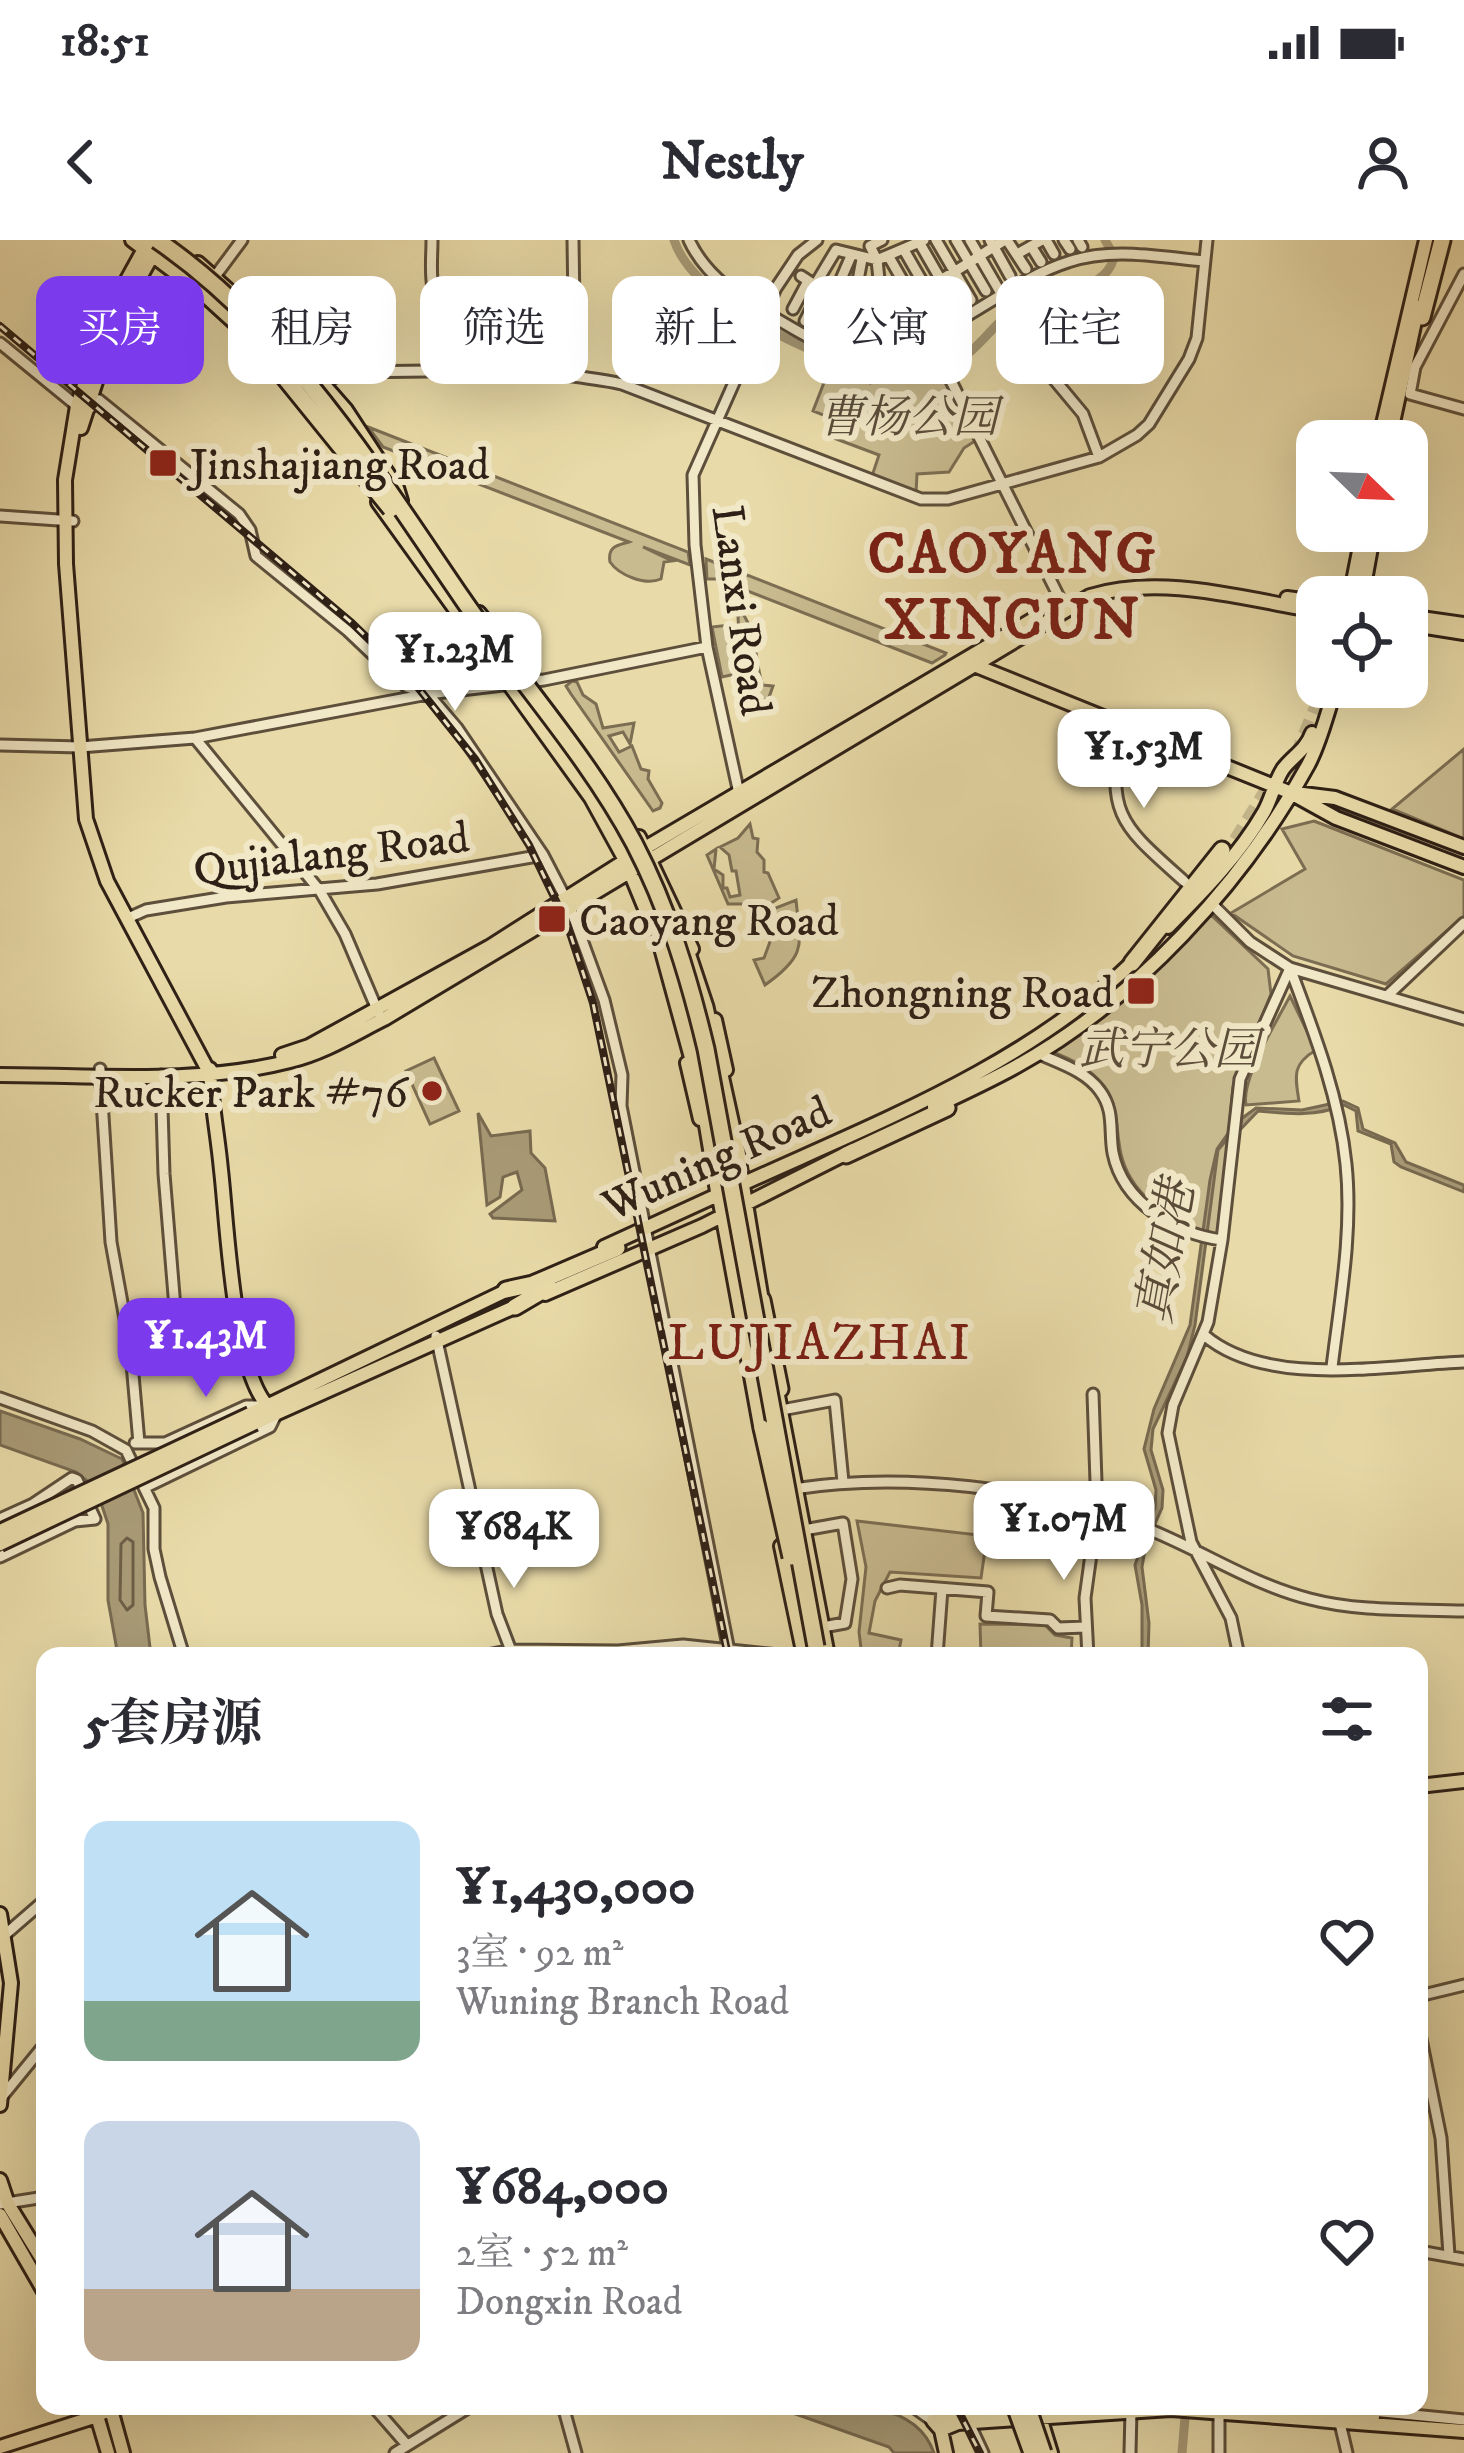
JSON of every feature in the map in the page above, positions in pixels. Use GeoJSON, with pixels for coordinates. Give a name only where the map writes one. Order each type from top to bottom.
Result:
{"type":"FeatureCollection","features":[{"type":"Feature","properties":{"kind":"highway"},"geometry":{"type":"LineString","coordinates":[[1421,317],[1439,240]]}},
{"type":"Feature","properties":{"kind":"highway"},"geometry":{"type":"LineString","coordinates":[[151,243],[206,285],[310,396],[398,508],[599,797],[683,941],[739,1161]]}},
{"type":"Feature","properties":{"kind":"highway"},"geometry":{"type":"LineString","coordinates":[[151,243],[211,280],[316,391],[574,751],[615,811],[641,865],[685,966],[706,1048],[815,1647]]}},
{"type":"Feature","properties":{"kind":"highway"},"geometry":{"type":"LineString","coordinates":[[291,384],[398,508]]}},
{"type":"Feature","properties":{"kind":"highway"},"geometry":{"type":"LineString","coordinates":[[320,384],[401,499],[431,553]]}},
{"type":"Feature","properties":{"kind":"highway"},"geometry":{"type":"LineString","coordinates":[[1132,964],[1222,850]]}},
{"type":"Feature","properties":{"kind":"highway"},"geometry":{"type":"LineString","coordinates":[[641,865],[702,1091],[719,1194]]}},
{"type":"Feature","properties":{"kind":"highway"},"geometry":{"type":"LineString","coordinates":[[641,865],[681,981],[709,1099],[797,1577]]}},
{"type":"Feature","properties":{"kind":"highway"},"geometry":{"type":"LineString","coordinates":[[846,1154],[946,1108]]}},
{"type":"Feature","properties":{"kind":"highway"},"geometry":{"type":"LineString","coordinates":[[506,1290],[619,1252],[515,1306]]}},
{"type":"Feature","properties":{"kind":"highway"},"geometry":{"type":"LineString","coordinates":[[762,1300],[813,1595],[816,1647]]}},
{"type":"Feature","properties":{"kind":"highway"},"geometry":{"type":"LineString","coordinates":[[748,1352],[783,1531],[814,1647]]}},
{"type":"Feature","properties":{"kind":"highway"},"geometry":{"type":"LineString","coordinates":[[1013,2415],[1029,2453]]}},
{"type":"Feature","properties":{"kind":"highway"},"geometry":{"type":"LineString","coordinates":[[1036,2415],[1047,2453]]}},
{"type":"Feature","properties":{"kind":"main road"},"geometry":{"type":"LineString","coordinates":[[1384,420],[1426,240]]}},
{"type":"Feature","properties":{"kind":"main road"},"geometry":{"type":"LineString","coordinates":[[1394,420],[1439,240]]}},
{"type":"Feature","properties":{"kind":"main road"},"geometry":{"type":"LineString","coordinates":[[151,243],[216,275],[228,286]]}},
{"type":"Feature","properties":{"kind":"main road"},"geometry":{"type":"LineString","coordinates":[[151,243],[228,317]]}},
{"type":"Feature","properties":{"kind":"main road"},"geometry":{"type":"LineString","coordinates":[[151,243],[80,410],[65,480],[84,746],[93,809],[109,866],[208,1070],[237,1316],[247,1356],[271,1410]]}},
{"type":"Feature","properties":{"kind":"main road"},"geometry":{"type":"LineString","coordinates":[[292,384],[677,913],[723,1051],[762,1300],[823,1628],[818,1647]]}},
{"type":"Feature","properties":{"kind":"main road"},"geometry":{"type":"LineString","coordinates":[[312,384],[398,508],[610,789],[641,865],[724,1216],[770,1493],[814,1647]]}},
{"type":"Feature","properties":{"kind":"main road"},"geometry":{"type":"LineString","coordinates":[[324,384],[397,488],[398,508]]}},
{"type":"Feature","properties":{"kind":"main road"},"geometry":{"type":"LineString","coordinates":[[100,1072],[161,1075],[284,1055],[379,1015],[567,901],[641,865],[740,798],[1064,605],[1141,586],[1296,604]]}},
{"type":"Feature","properties":{"kind":"main road"},"geometry":{"type":"LineString","coordinates":[[1428,623],[1464,628]]}},
{"type":"Feature","properties":{"kind":"main road"},"geometry":{"type":"LineString","coordinates":[[968,663],[1464,867]]}},
{"type":"Feature","properties":{"kind":"main road","name":"Wuning Road"},"geometry":{"type":"LineString","coordinates":[[0,1544],[432,1325],[913,1108],[1042,1032],[1132,964],[1204,890],[1267,809],[1273,786],[1307,746],[1323,708]]}},
{"type":"Feature","properties":{"kind":"main road","name":"Wuning Road"},"geometry":{"type":"LineString","coordinates":[[271,1410],[724,1216],[1037,1053],[1113,997],[1213,905],[1309,764],[1326,708]]}},
{"type":"Feature","properties":{"kind":"main road"},"geometry":{"type":"LineString","coordinates":[[1289,792],[1335,798],[1464,847]]}},
{"type":"Feature","properties":{"kind":"main road"},"geometry":{"type":"LineString","coordinates":[[0,1073],[208,1070]]}},
{"type":"Feature","properties":{"kind":"main road","name":"Wuning Road"},"geometry":{"type":"LineString","coordinates":[[0,1532],[252,1419]]}},
{"type":"Feature","properties":{"kind":"main road"},"geometry":{"type":"LineString","coordinates":[[1428,1783],[1464,1779]]}},
{"type":"Feature","properties":{"kind":"main road"},"geometry":{"type":"LineString","coordinates":[[0,1915],[11,1997],[0,2101]]}},
{"type":"Feature","properties":{"kind":"main road"},"geometry":{"type":"LineString","coordinates":[[0,2180],[3,2208],[36,2275]]}},
{"type":"Feature","properties":{"kind":"main road"},"geometry":{"type":"LineString","coordinates":[[3,2208],[36,2252]]}},
{"type":"Feature","properties":{"kind":"main road"},"geometry":{"type":"LineString","coordinates":[[0,2447],[85,2415]]}},
{"type":"Feature","properties":{"kind":"main road"},"geometry":{"type":"LineString","coordinates":[[97,2415],[108,2453]]}},
{"type":"Feature","properties":{"kind":"main road"},"geometry":{"type":"LineString","coordinates":[[114,2415],[124,2453]]}},
{"type":"Feature","properties":{"kind":"main road"},"geometry":{"type":"LineString","coordinates":[[946,2453],[937,2426],[962,2415]]}},
{"type":"Feature","properties":{"kind":"main road"},"geometry":{"type":"LineString","coordinates":[[1343,2415],[1375,2425],[1403,2423]]}},
{"type":"Feature","properties":{"kind":"main road"},"geometry":{"type":"LineString","coordinates":[[1350,2415],[1464,2428]]}},
{"type":"Feature","properties":{"kind":"street"},"geometry":{"type":"LineString","coordinates":[[216,275],[242,240]]}},
{"type":"Feature","properties":{"kind":"street"},"geometry":{"type":"LineString","coordinates":[[432,240],[432,276]]}},
{"type":"Feature","properties":{"kind":"street"},"geometry":{"type":"LineString","coordinates":[[573,240],[574,276]]}},
{"type":"Feature","properties":{"kind":"street"},"geometry":{"type":"LineString","coordinates":[[688,240],[714,276]]}},
{"type":"Feature","properties":{"kind":"street","name":"Lanxi Road"},"geometry":{"type":"LineString","coordinates":[[780,283],[788,268],[817,240]]}},
{"type":"Feature","properties":{"kind":"street"},"geometry":{"type":"LineString","coordinates":[[878,276],[870,246],[882,240]]}},
{"type":"Feature","properties":{"kind":"street"},"geometry":{"type":"LineString","coordinates":[[936,240],[957,276]]}},
{"type":"Feature","properties":{"kind":"street"},"geometry":{"type":"LineString","coordinates":[[956,240],[996,286]]}},
{"type":"Feature","properties":{"kind":"street"},"geometry":{"type":"LineString","coordinates":[[970,240],[986,291]]}},
{"type":"Feature","properties":{"kind":"street"},"geometry":{"type":"LineString","coordinates":[[588,377],[622,384],[921,499],[948,499],[1099,457],[1124,446],[1149,424],[1197,338],[1207,240]]}},
{"type":"Feature","properties":{"kind":"street"},"geometry":{"type":"LineString","coordinates":[[942,276],[999,242]]}},
{"type":"Feature","properties":{"kind":"street"},"geometry":{"type":"LineString","coordinates":[[999,242],[1026,269]]}},
{"type":"Feature","properties":{"kind":"street"},"geometry":{"type":"LineString","coordinates":[[999,242],[1010,275]]}},
{"type":"Feature","properties":{"kind":"street"},"geometry":{"type":"LineString","coordinates":[[1016,254],[1040,242]]}},
{"type":"Feature","properties":{"kind":"street"},"geometry":{"type":"LineString","coordinates":[[1040,242],[1054,254]]}},
{"type":"Feature","properties":{"kind":"street"},"geometry":{"type":"LineString","coordinates":[[1040,242],[1041,262]]}},
{"type":"Feature","properties":{"kind":"street"},"geometry":{"type":"LineString","coordinates":[[816,276],[836,250],[877,260],[914,244]]}},
{"type":"Feature","properties":{"kind":"street"},"geometry":{"type":"LineString","coordinates":[[914,244],[938,276]]}},
{"type":"Feature","properties":{"kind":"street"},"geometry":{"type":"LineString","coordinates":[[914,244],[922,276]]}},
{"type":"Feature","properties":{"kind":"street"},"geometry":{"type":"LineString","coordinates":[[1038,276],[1058,265],[1112,254],[1204,261]]}},
{"type":"Feature","properties":{"kind":"street"},"geometry":{"type":"LineString","coordinates":[[889,257],[900,276]]}},
{"type":"Feature","properties":{"kind":"street"},"geometry":{"type":"LineString","coordinates":[[847,276],[857,258]]}},
{"type":"Feature","properties":{"kind":"street"},"geometry":{"type":"LineString","coordinates":[[857,258],[857,276]]}},
{"type":"Feature","properties":{"kind":"street"},"geometry":{"type":"LineString","coordinates":[[1464,274],[1415,367],[1410,394],[1464,409]]}},
{"type":"Feature","properties":{"kind":"street"},"geometry":{"type":"LineString","coordinates":[[793,309],[804,293]]}},
{"type":"Feature","properties":{"kind":"street"},"geometry":{"type":"LineString","coordinates":[[0,343],[80,410],[99,400],[238,514],[250,530],[256,556],[348,631],[407,687],[428,694],[457,728],[543,855],[567,901],[604,1000],[622,1075],[621,1106],[643,1227],[728,1647]]}},
{"type":"Feature","properties":{"kind":"street","name":"Lanxi Road"},"geometry":{"type":"LineString","coordinates":[[733,384],[694,475],[695,545],[707,647],[740,798]]}},
{"type":"Feature","properties":{"kind":"street"},"geometry":{"type":"LineString","coordinates":[[952,384],[1064,605]]}},
{"type":"Feature","properties":{"kind":"street"},"geometry":{"type":"LineString","coordinates":[[1058,384],[1083,414],[1099,457]]}},
{"type":"Feature","properties":{"kind":"street"},"geometry":{"type":"LineString","coordinates":[[0,517],[69,521]]}},
{"type":"Feature","properties":{"kind":"street"},"geometry":{"type":"LineString","coordinates":[[0,745],[84,746],[195,738],[428,694],[512,686],[707,647]]}},
{"type":"Feature","properties":{"kind":"street"},"geometry":{"type":"LineString","coordinates":[[1124,728],[1116,781],[1119,812],[1138,840],[1185,882]]}},
{"type":"Feature","properties":{"kind":"street"},"geometry":{"type":"LineString","coordinates":[[195,738],[317,888],[344,934],[379,1015]]}},
{"type":"Feature","properties":{"kind":"street","name":"Qujialang Road"},"geometry":{"type":"LineString","coordinates":[[131,917],[226,897],[452,874],[543,855]]}},
{"type":"Feature","properties":{"kind":"street"},"geometry":{"type":"LineString","coordinates":[[1213,905],[1250,942],[1290,968],[1464,1019]]}},
{"type":"Feature","properties":{"kind":"street"},"geometry":{"type":"LineString","coordinates":[[1387,996],[1464,923]]}},
{"type":"Feature","properties":{"kind":"street"},"geometry":{"type":"LineString","coordinates":[[1290,968],[1314,1027],[1336,1108],[1348,1198],[1332,1367]]}},
{"type":"Feature","properties":{"kind":"street"},"geometry":{"type":"LineString","coordinates":[[1237,1647],[1231,1618],[1195,1553],[1168,1433],[1173,1405],[1204,1335],[1212,1239],[1233,1144],[1240,1079],[1290,968]]}},
{"type":"Feature","properties":{"kind":"street"},"geometry":{"type":"LineString","coordinates":[[1037,1053],[1081,1073],[1100,1089],[1111,1111],[1115,1161],[1139,1201],[1174,1226],[1212,1239]]}},
{"type":"Feature","properties":{"kind":"street"},"geometry":{"type":"LineString","coordinates":[[100,1072],[110,1242],[129,1337],[139,1442]]}},
{"type":"Feature","properties":{"kind":"street"},"geometry":{"type":"LineString","coordinates":[[161,1075],[176,1319]]}},
{"type":"Feature","properties":{"kind":"street"},"geometry":{"type":"LineString","coordinates":[[432,1325],[492,1614],[507,1647]]}},
{"type":"Feature","properties":{"kind":"street"},"geometry":{"type":"LineString","coordinates":[[1204,1335],[1234,1356],[1289,1370],[1464,1362]]}},
{"type":"Feature","properties":{"kind":"street"},"geometry":{"type":"LineString","coordinates":[[1087,1647],[1086,1589],[1097,1511],[1093,1394]]}},
{"type":"Feature","properties":{"kind":"street"},"geometry":{"type":"LineString","coordinates":[[0,1398],[92,1431],[126,1450],[155,1511],[154,1549],[181,1647]]}},
{"type":"Feature","properties":{"kind":"street"},"geometry":{"type":"LineString","coordinates":[[787,1409],[838,1399],[843,1482]]}},
{"type":"Feature","properties":{"kind":"street"},"geometry":{"type":"LineString","coordinates":[[126,1450],[139,1442],[165,1443],[246,1406],[271,1410],[270,1427],[146,1487]]}},
{"type":"Feature","properties":{"kind":"street"},"geometry":{"type":"LineString","coordinates":[[0,1519],[74,1478],[95,1520],[75,1521],[0,1557]]}},
{"type":"Feature","properties":{"kind":"street"},"geometry":{"type":"LineString","coordinates":[[770,1493],[882,1481],[990,1491],[1097,1511],[1144,1527],[1256,1581],[1326,1603],[1464,1611]]}},
{"type":"Feature","properties":{"kind":"street"},"geometry":{"type":"LineString","coordinates":[[804,1531],[843,1523],[851,1587],[845,1623],[823,1628]]}},
{"type":"Feature","properties":{"kind":"street"},"geometry":{"type":"LineString","coordinates":[[887,1588],[988,1592],[986,1616],[1050,1620],[1058,1628],[1086,1628]]}},
{"type":"Feature","properties":{"kind":"street"},"geometry":{"type":"LineString","coordinates":[[938,1647],[942,1588]]}},
{"type":"Feature","properties":{"kind":"street"},"geometry":{"type":"LineString","coordinates":[[661,1647],[696,1647]]}},
{"type":"Feature","properties":{"kind":"street"},"geometry":{"type":"LineString","coordinates":[[3,1938],[36,1908]]}},
{"type":"Feature","properties":{"kind":"street"},"geometry":{"type":"LineString","coordinates":[[1428,1994],[1464,1985]]}},
{"type":"Feature","properties":{"kind":"street"},"geometry":{"type":"LineString","coordinates":[[0,2101],[36,2055]]}},
{"type":"Feature","properties":{"kind":"street"},"geometry":{"type":"LineString","coordinates":[[1428,2074],[1441,2138],[1449,2255]]}},
{"type":"Feature","properties":{"kind":"street"},"geometry":{"type":"LineString","coordinates":[[3,2208],[36,2199]]}},
{"type":"Feature","properties":{"kind":"street"},"geometry":{"type":"LineString","coordinates":[[1428,2252],[1464,2259]]}},
{"type":"Feature","properties":{"kind":"street"},"geometry":{"type":"LineString","coordinates":[[381,2415],[407,2445]]}},
{"type":"Feature","properties":{"kind":"street"},"geometry":{"type":"LineString","coordinates":[[395,2453],[456,2415]]}},
{"type":"Feature","properties":{"kind":"street"},"geometry":{"type":"LineString","coordinates":[[565,2415],[576,2453]]}},
{"type":"Feature","properties":{"kind":"street"},"geometry":{"type":"LineString","coordinates":[[923,2415],[937,2426]]}},
{"type":"Feature","properties":{"kind":"street"},"geometry":{"type":"LineString","coordinates":[[964,2415],[983,2453]]}},
{"type":"Feature","properties":{"kind":"street"},"geometry":{"type":"LineString","coordinates":[[1130,2453],[1131,2415]]}},
{"type":"Feature","properties":{"kind":"street"},"geometry":{"type":"LineString","coordinates":[[1215,2415],[1219,2453]]}},
{"type":"Feature","properties":{"kind":"street"},"geometry":{"type":"LineString","coordinates":[[1338,2415],[1347,2453]]}},
{"type":"Feature","properties":{"kind":"street"},"geometry":{"type":"LineString","coordinates":[[1392,2415],[1464,2428]]}},
{"type":"Feature","properties":{"kind":"street"},"geometry":{"type":"LineString","coordinates":[[1375,2425],[1464,2428]]}},
{"type":"Feature","properties":{"kind":"green space","name":"曹杨公园"},"geometry":{"type":"Polygon","coordinates":[[[823,384],[948,384],[975,441],[964,448],[949,472],[917,474],[916,493],[872,476],[879,455],[831,437],[836,420],[813,411],[823,384]]]}},
{"type":"Feature","properties":{"kind":"green space"},"geometry":{"type":"Polygon","coordinates":[[[368,427],[688,552],[690,565],[643,547],[672,561],[664,562],[661,579],[633,578],[610,562],[612,549],[629,542],[383,447],[368,427]]]}},
{"type":"Feature","properties":{"kind":"green space"},"geometry":{"type":"Polygon","coordinates":[[[706,559],[946,653],[932,663],[707,579],[706,559]]]}},
{"type":"Feature","properties":{"kind":"green space"},"geometry":{"type":"Polygon","coordinates":[[[737,592],[763,685],[773,686],[768,700],[746,697],[740,673],[722,677],[712,627],[729,625],[739,639],[737,592]]]}},
{"type":"Feature","properties":{"kind":"green space"},"geometry":{"type":"Polygon","coordinates":[[[572,681],[596,704],[603,728],[634,723],[630,744],[623,732],[609,736],[619,752],[632,746],[641,769],[649,771],[660,808],[653,811],[571,694],[566,686],[572,681]]]}},
{"type":"Feature","properties":{"kind":"green space"},"geometry":{"type":"Polygon","coordinates":[[[1464,749],[1464,839],[1392,809],[1464,749]]]}},
{"type":"Feature","properties":{"kind":"green space"},"geometry":{"type":"Polygon","coordinates":[[[1314,821],[1464,880],[1464,916],[1386,984],[1293,956],[1231,913],[1305,869],[1282,829],[1314,821]]]}},
{"type":"Feature","properties":{"kind":"green space"},"geometry":{"type":"Polygon","coordinates":[[[750,824],[764,872],[779,898],[759,911],[752,904],[728,904],[707,855],[716,849],[714,869],[723,875],[723,888],[730,897],[740,895],[736,871],[720,847],[738,838],[750,824]]]}},
{"type":"Feature","properties":{"kind":"green space"},"geometry":{"type":"Polygon","coordinates":[[[796,900],[795,956],[765,985],[754,960],[764,958],[778,920],[773,909],[796,900]]]}},
{"type":"Feature","properties":{"kind":"green space","name":"武宁公园"},"geometry":{"type":"Polygon","coordinates":[[[1211,915],[1268,969],[1271,994],[1233,1087],[1219,1235],[1173,1218],[1147,1198],[1122,1158],[1115,1112],[1104,1086],[1080,1065],[1050,1051],[1211,915]]]}},
{"type":"Feature","properties":{"kind":"green space","name":"武宁公园"},"geometry":{"type":"Polygon","coordinates":[[[1290,996],[1316,1050],[1297,1071],[1299,1101],[1246,1105],[1254,1066],[1290,996]]]}},
{"type":"Feature","properties":{"kind":"green space","name":"Rucker Park #76"},"geometry":{"type":"Polygon","coordinates":[[[434,1058],[459,1111],[430,1124],[406,1071],[434,1058]]]}},
{"type":"Feature","properties":{"kind":"green space"},"geometry":{"type":"Polygon","coordinates":[[[857,1521],[987,1536],[981,1578],[890,1572],[875,1601],[869,1633],[901,1640],[900,1647],[861,1647],[866,1567],[857,1521]]]}},
{"type":"Feature","properties":{"kind":"green space"},"geometry":{"type":"Polygon","coordinates":[[[980,1624],[1045,1625],[1055,1635],[1072,1638],[1072,1647],[981,1647],[980,1624]]]}},
{"type":"Feature","properties":{"kind":"water"},"geometry":{"type":"Polygon","coordinates":[[[1343,1101],[1358,1108],[1363,1129],[1395,1143],[1406,1162],[1464,1185],[1464,1192],[1394,1162],[1391,1144],[1358,1131],[1356,1111],[1344,1105],[1312,1113],[1258,1111],[1238,1132],[1241,1119],[1256,1108],[1302,1110],[1343,1101]]]}},
{"type":"Feature","properties":{"kind":"water"},"geometry":{"type":"Polygon","coordinates":[[[478,1113],[491,1136],[530,1131],[531,1153],[545,1168],[555,1221],[493,1218],[490,1214],[522,1190],[517,1172],[503,1177],[500,1197],[487,1205],[478,1113]]]}},
{"type":"Feature","properties":{"kind":"water"},"geometry":{"type":"Polygon","coordinates":[[[1229,1132],[1218,1150],[1187,1357],[1153,1429],[1151,1450],[1163,1490],[1162,1508],[1142,1567],[1149,1623],[1148,1647],[1142,1647],[1135,1565],[1155,1507],[1156,1490],[1144,1449],[1154,1409],[1190,1325],[1217,1149],[1229,1132]]]}},
{"type":"Feature","properties":{"kind":"water"},"geometry":{"type":"Polygon","coordinates":[[[0,1411],[122,1459],[143,1513],[150,1647],[116,1647],[108,1600],[108,1524],[96,1488],[76,1472],[0,1445],[0,1411]]]}},
{"type":"Feature","properties":{"kind":"water"},"geometry":{"type":"Polygon","coordinates":[[[798,2415],[896,2415],[923,2433],[934,2453],[894,2453],[889,2447],[798,2415]]]}},
{"type":"Feature","properties":{"kind":"waterway"},"geometry":{"type":"LineString","coordinates":[[674,240],[699,277],[765,327],[833,358],[909,367],[940,365],[963,357],[1018,307],[1092,283],[1110,268],[1114,256],[1105,240]]}},
{"type":"Feature","properties":{"kind":"waterway","name":"真如港"},"geometry":{"type":"LineString","coordinates":[[1182,2453],[1185,2415]]}},
{"type":"Feature","properties":{"kind":"tunnel"},"geometry":{"type":"LineString","coordinates":[[1227,875],[1286,782],[1316,708]]}},
{"type":"Feature","properties":{"kind":"tunnel"},"geometry":{"type":"LineString","coordinates":[[1224,860],[1274,779]]}},
{"type":"Feature","properties":{"kind":"tunnel"},"geometry":{"type":"LineString","coordinates":[[1072,1024],[1155,955]]}},
{"type":"Feature","properties":{"kind":"railway"},"geometry":{"type":"LineString","coordinates":[[0,326],[352,623],[416,685],[475,759],[529,845],[567,924],[593,1003],[726,1647]]}},
{"type":"Feature","properties":{"kind":"railway"},"geometry":{"type":"LineString","coordinates":[[961,2415],[980,2453]]}},
{"type":"Feature","properties":{"kind":"place","name":"Jinshajiang Road"},"geometry":{"type":"Point","coordinates":[163,463]}},
{"type":"Feature","properties":{"kind":"place","name":"Caoyang Road"},"geometry":{"type":"Point","coordinates":[552,919]}},
{"type":"Feature","properties":{"kind":"place","name":"Zhongning Road"},"geometry":{"type":"Point","coordinates":[1141,991]}},
{"type":"Feature","properties":{"kind":"place","name":"Rucker Park #76"},"geometry":{"type":"Point","coordinates":[432,1091]}},
{"type":"Feature","properties":{"kind":"district","name":"CAOYANG XINCUN"},"geometry":{"type":"Point","coordinates":[1013,585]}},
{"type":"Feature","properties":{"kind":"district","name":"LUJIAZHAI"},"geometry":{"type":"Point","coordinates":[820,1341]}}]}
